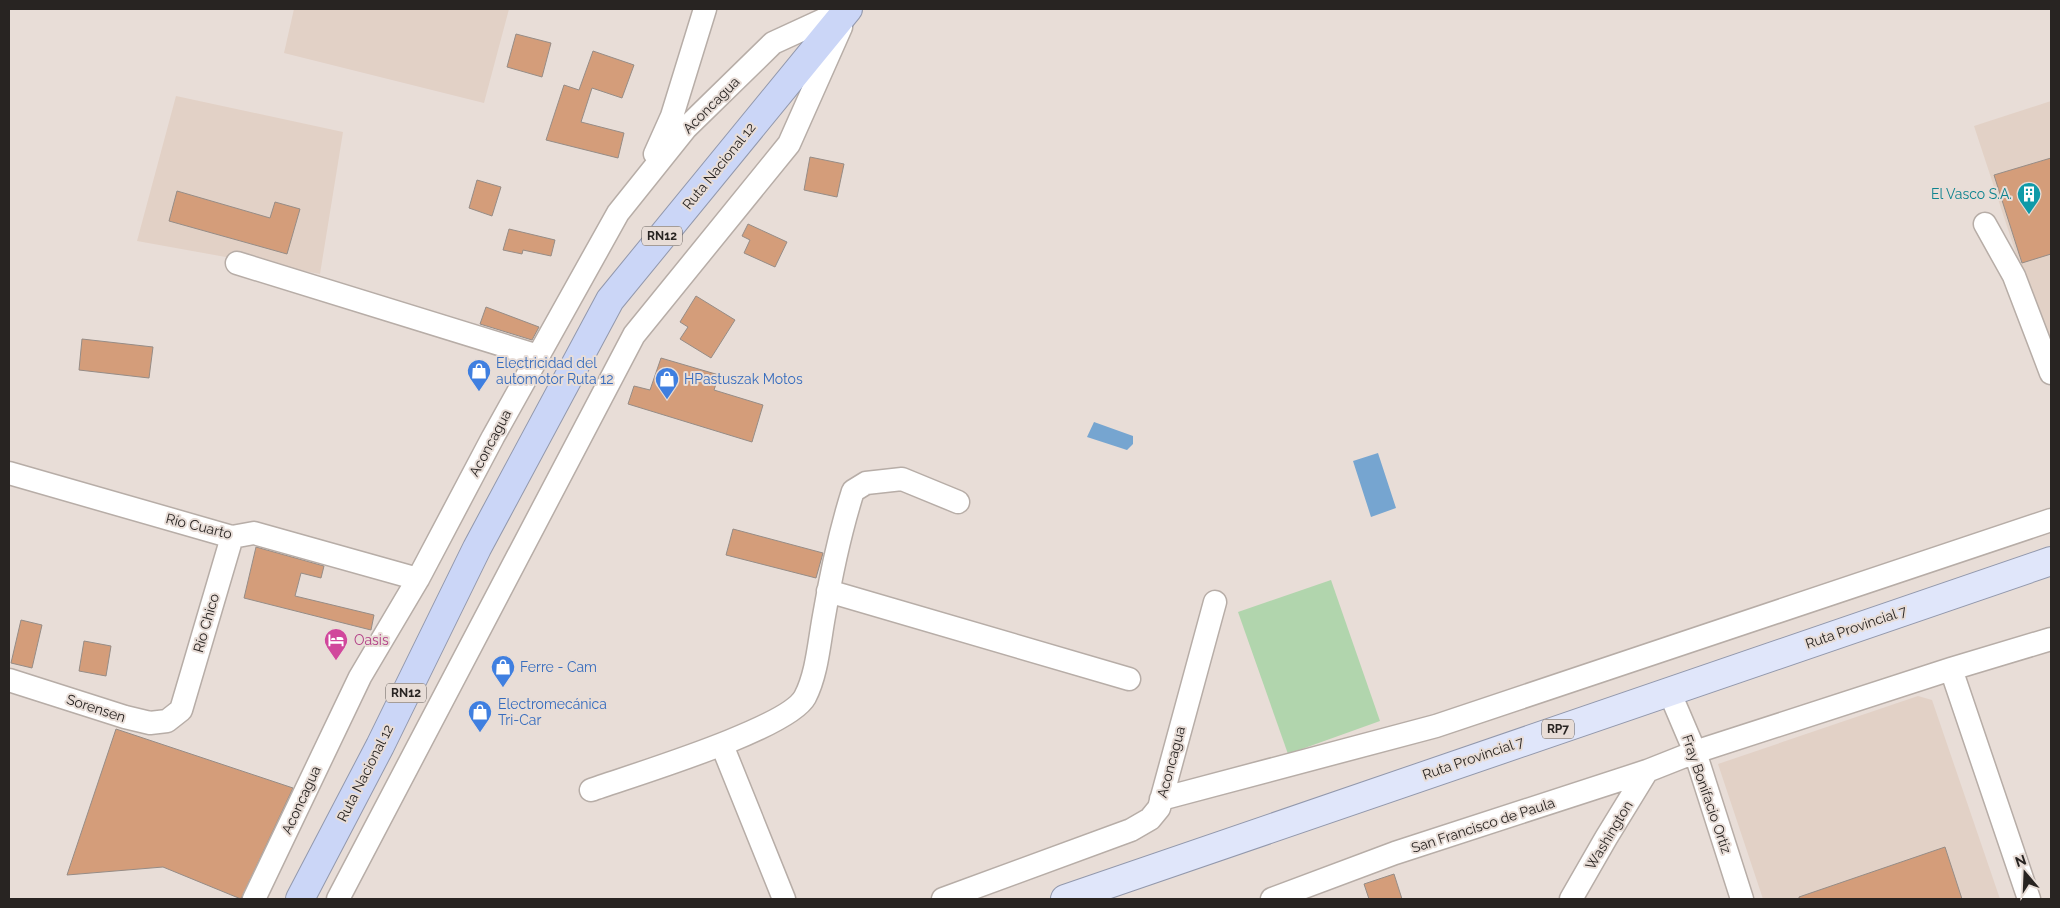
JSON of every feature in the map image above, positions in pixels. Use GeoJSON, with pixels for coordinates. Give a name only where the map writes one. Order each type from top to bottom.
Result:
{"type":"FeatureCollection","features":[{"type":"Feature","properties":{"kind":"highway","name":"Ruta Nacional 12"},"geometry":{"type":"LineString","coordinates":[[300,899],[380,746],[510,486],[610,300],[848,9]]}},
{"type":"Feature","properties":{"kind":"highway","name":"Ruta Nacional 12"},"geometry":{"type":"LineString","coordinates":[[306,899],[505,508],[510,486]]}},
{"type":"Feature","properties":{"kind":"main road","name":"Ruta Provincial 7"},"geometry":{"type":"LineString","coordinates":[[1066,899],[2051,561]]}},
{"type":"Feature","properties":{"kind":"street"},"geometry":{"type":"LineString","coordinates":[[644,180],[672,116],[705,9]]}},
{"type":"Feature","properties":{"kind":"street"},"geometry":{"type":"LineString","coordinates":[[338,899],[634,335],[789,144],[848,9]]}},
{"type":"Feature","properties":{"kind":"street","name":"Aconcagua"},"geometry":{"type":"LineString","coordinates":[[254,899],[360,678],[418,579],[493,437],[618,212],[686,128],[773,43],[848,9]]}},
{"type":"Feature","properties":{"kind":"street"},"geometry":{"type":"LineString","coordinates":[[1985,224],[2014,276],[2051,373]]}},
{"type":"Feature","properties":{"kind":"street"},"geometry":{"type":"LineString","coordinates":[[237,263],[538,356]]}},
{"type":"Feature","properties":{"kind":"street","name":"Río Cuarto"},"geometry":{"type":"LineString","coordinates":[[9,473],[232,537],[254,533],[418,579]]}},
{"type":"Feature","properties":{"kind":"street"},"geometry":{"type":"LineString","coordinates":[[591,790],[722,745],[785,714],[804,700],[811,682],[828,591],[853,491],[866,483],[902,480],[958,502]]}},
{"type":"Feature","properties":{"kind":"street"},"geometry":{"type":"LineString","coordinates":[[1161,800],[1436,726],[2051,520]]}},
{"type":"Feature","properties":{"kind":"street","name":"Río Chico"},"geometry":{"type":"LineString","coordinates":[[181,710],[232,537]]}},
{"type":"Feature","properties":{"kind":"street"},"geometry":{"type":"LineString","coordinates":[[828,591],[1129,680]]}},
{"type":"Feature","properties":{"kind":"street","name":"Aconcagua"},"geometry":{"type":"LineString","coordinates":[[943,899],[1131,830],[1150,819],[1159,808],[1215,602]]}},
{"type":"Feature","properties":{"kind":"street","name":"San Francisco de Paula"},"geometry":{"type":"LineString","coordinates":[[1272,899],[1395,854],[1647,771],[1695,752],[1951,668],[2051,639]]}},
{"type":"Feature","properties":{"kind":"street"},"geometry":{"type":"LineString","coordinates":[[1951,668],[2029,899]]}},
{"type":"Feature","properties":{"kind":"street","name":"Sorensen"},"geometry":{"type":"LineString","coordinates":[[9,680],[125,718],[150,723],[167,721],[181,710]]}},
{"type":"Feature","properties":{"kind":"street","name":"Fray Bonifacio Ortíz"},"geometry":{"type":"LineString","coordinates":[[1669,691],[1695,752],[1742,899]]}},
{"type":"Feature","properties":{"kind":"street"},"geometry":{"type":"LineString","coordinates":[[722,745],[784,899]]}},
{"type":"Feature","properties":{"kind":"street","name":"Washington"},"geometry":{"type":"LineString","coordinates":[[1571,899],[1647,771]]}},
{"type":"Feature","properties":{"kind":"shaded area"},"geometry":{"type":"Polygon","coordinates":[[[294,9],[509,9],[484,103],[284,53],[294,9]]]}},
{"type":"Feature","properties":{"kind":"shaded area"},"geometry":{"type":"Polygon","coordinates":[[[176,96],[343,132],[320,274],[137,241],[176,96]]]}},
{"type":"Feature","properties":{"kind":"shaded area"},"geometry":{"type":"Polygon","coordinates":[[[2051,101],[2051,353],[2028,290],[1974,126],[2051,101]]]}},
{"type":"Feature","properties":{"kind":"shaded area"},"geometry":{"type":"Polygon","coordinates":[[[1918,696],[1932,700],[2000,899],[1763,899],[1718,764],[1918,696]]]}},
{"type":"Feature","properties":{"kind":"green space"},"geometry":{"type":"Polygon","coordinates":[[[1331,580],[1380,721],[1288,754],[1238,612],[1331,580]]]}},
{"type":"Feature","properties":{"kind":"water"},"geometry":{"type":"Polygon","coordinates":[[[1094,422],[1133,436],[1133,444],[1127,450],[1087,437],[1094,422]]]}},
{"type":"Feature","properties":{"kind":"water"},"geometry":{"type":"Polygon","coordinates":[[[1378,453],[1396,508],[1371,517],[1353,461],[1378,453]]]}},
{"type":"Feature","properties":{"kind":"building"},"geometry":{"type":"Polygon","coordinates":[[[516,34],[551,43],[542,77],[507,67],[516,34]]]}},
{"type":"Feature","properties":{"kind":"building"},"geometry":{"type":"Polygon","coordinates":[[[593,51],[634,65],[622,98],[592,88],[581,122],[624,133],[618,158],[546,140],[564,85],[579,90],[593,51]]]}},
{"type":"Feature","properties":{"kind":"building"},"geometry":{"type":"Polygon","coordinates":[[[810,157],[844,164],[837,197],[804,190],[810,157]]]}},
{"type":"Feature","properties":{"kind":"building","name":"El Vasco S.A."},"geometry":{"type":"Polygon","coordinates":[[[2051,158],[2051,254],[2022,263],[1994,175],[2051,158]]]}},
{"type":"Feature","properties":{"kind":"building"},"geometry":{"type":"Polygon","coordinates":[[[477,180],[501,187],[492,216],[469,208],[477,180]]]}},
{"type":"Feature","properties":{"kind":"building"},"geometry":{"type":"Polygon","coordinates":[[[177,191],[270,218],[275,202],[300,209],[287,254],[169,221],[177,191]]]}},
{"type":"Feature","properties":{"kind":"building"},"geometry":{"type":"Polygon","coordinates":[[[748,224],[787,242],[775,267],[744,253],[750,240],[742,236],[748,224]]]}},
{"type":"Feature","properties":{"kind":"building"},"geometry":{"type":"Polygon","coordinates":[[[509,229],[555,240],[551,256],[523,250],[522,254],[503,250],[509,229]]]}},
{"type":"Feature","properties":{"kind":"building"},"geometry":{"type":"Polygon","coordinates":[[[696,296],[735,320],[711,358],[680,339],[688,327],[680,322],[696,296]]]}},
{"type":"Feature","properties":{"kind":"building"},"geometry":{"type":"Polygon","coordinates":[[[486,307],[539,327],[532,340],[480,324],[486,307]]]}},
{"type":"Feature","properties":{"kind":"building"},"geometry":{"type":"Polygon","coordinates":[[[82,339],[153,347],[149,378],[79,370],[82,339]]]}},
{"type":"Feature","properties":{"kind":"building"},"geometry":{"type":"Polygon","coordinates":[[[661,358],[719,375],[714,390],[763,405],[752,442],[628,404],[634,386],[650,390],[661,358]]]}},
{"type":"Feature","properties":{"kind":"building"},"geometry":{"type":"Polygon","coordinates":[[[733,529],[823,553],[816,578],[726,555],[733,529]]]}},
{"type":"Feature","properties":{"kind":"building"},"geometry":{"type":"Polygon","coordinates":[[[256,547],[324,566],[321,578],[301,573],[295,596],[374,615],[371,630],[244,598],[256,547]]]}},
{"type":"Feature","properties":{"kind":"building"},"geometry":{"type":"Polygon","coordinates":[[[21,620],[42,625],[32,668],[11,663],[21,620]]]}},
{"type":"Feature","properties":{"kind":"building"},"geometry":{"type":"Polygon","coordinates":[[[84,641],[111,646],[106,676],[79,671],[84,641]]]}},
{"type":"Feature","properties":{"kind":"building"},"geometry":{"type":"Polygon","coordinates":[[[116,729],[293,788],[241,899],[163,867],[67,875],[116,729]]]}},
{"type":"Feature","properties":{"kind":"building"},"geometry":{"type":"Polygon","coordinates":[[[1945,847],[1962,899],[1799,899],[1799,897],[1945,847]]]}},
{"type":"Feature","properties":{"kind":"building"},"geometry":{"type":"Polygon","coordinates":[[[1394,874],[1402,899],[1369,899],[1364,884],[1394,874]]]}},
{"type":"Feature","properties":{"kind":"place","name":"El Vasco S.A."},"geometry":{"type":"Point","coordinates":[2029,215]}},
{"type":"Feature","properties":{"kind":"place","name":"Electricidad del automotor Ruta 12"},"geometry":{"type":"Point","coordinates":[479,392]}},
{"type":"Feature","properties":{"kind":"place","name":"HPastuszak Motos"},"geometry":{"type":"Point","coordinates":[667,400]}},
{"type":"Feature","properties":{"kind":"place","name":"Oasis"},"geometry":{"type":"Point","coordinates":[336,661]}},
{"type":"Feature","properties":{"kind":"place","name":"Ferre - Cam"},"geometry":{"type":"Point","coordinates":[503,688]}},
{"type":"Feature","properties":{"kind":"place","name":"Electromecánica Tri-Car"},"geometry":{"type":"Point","coordinates":[480,733]}}]}
